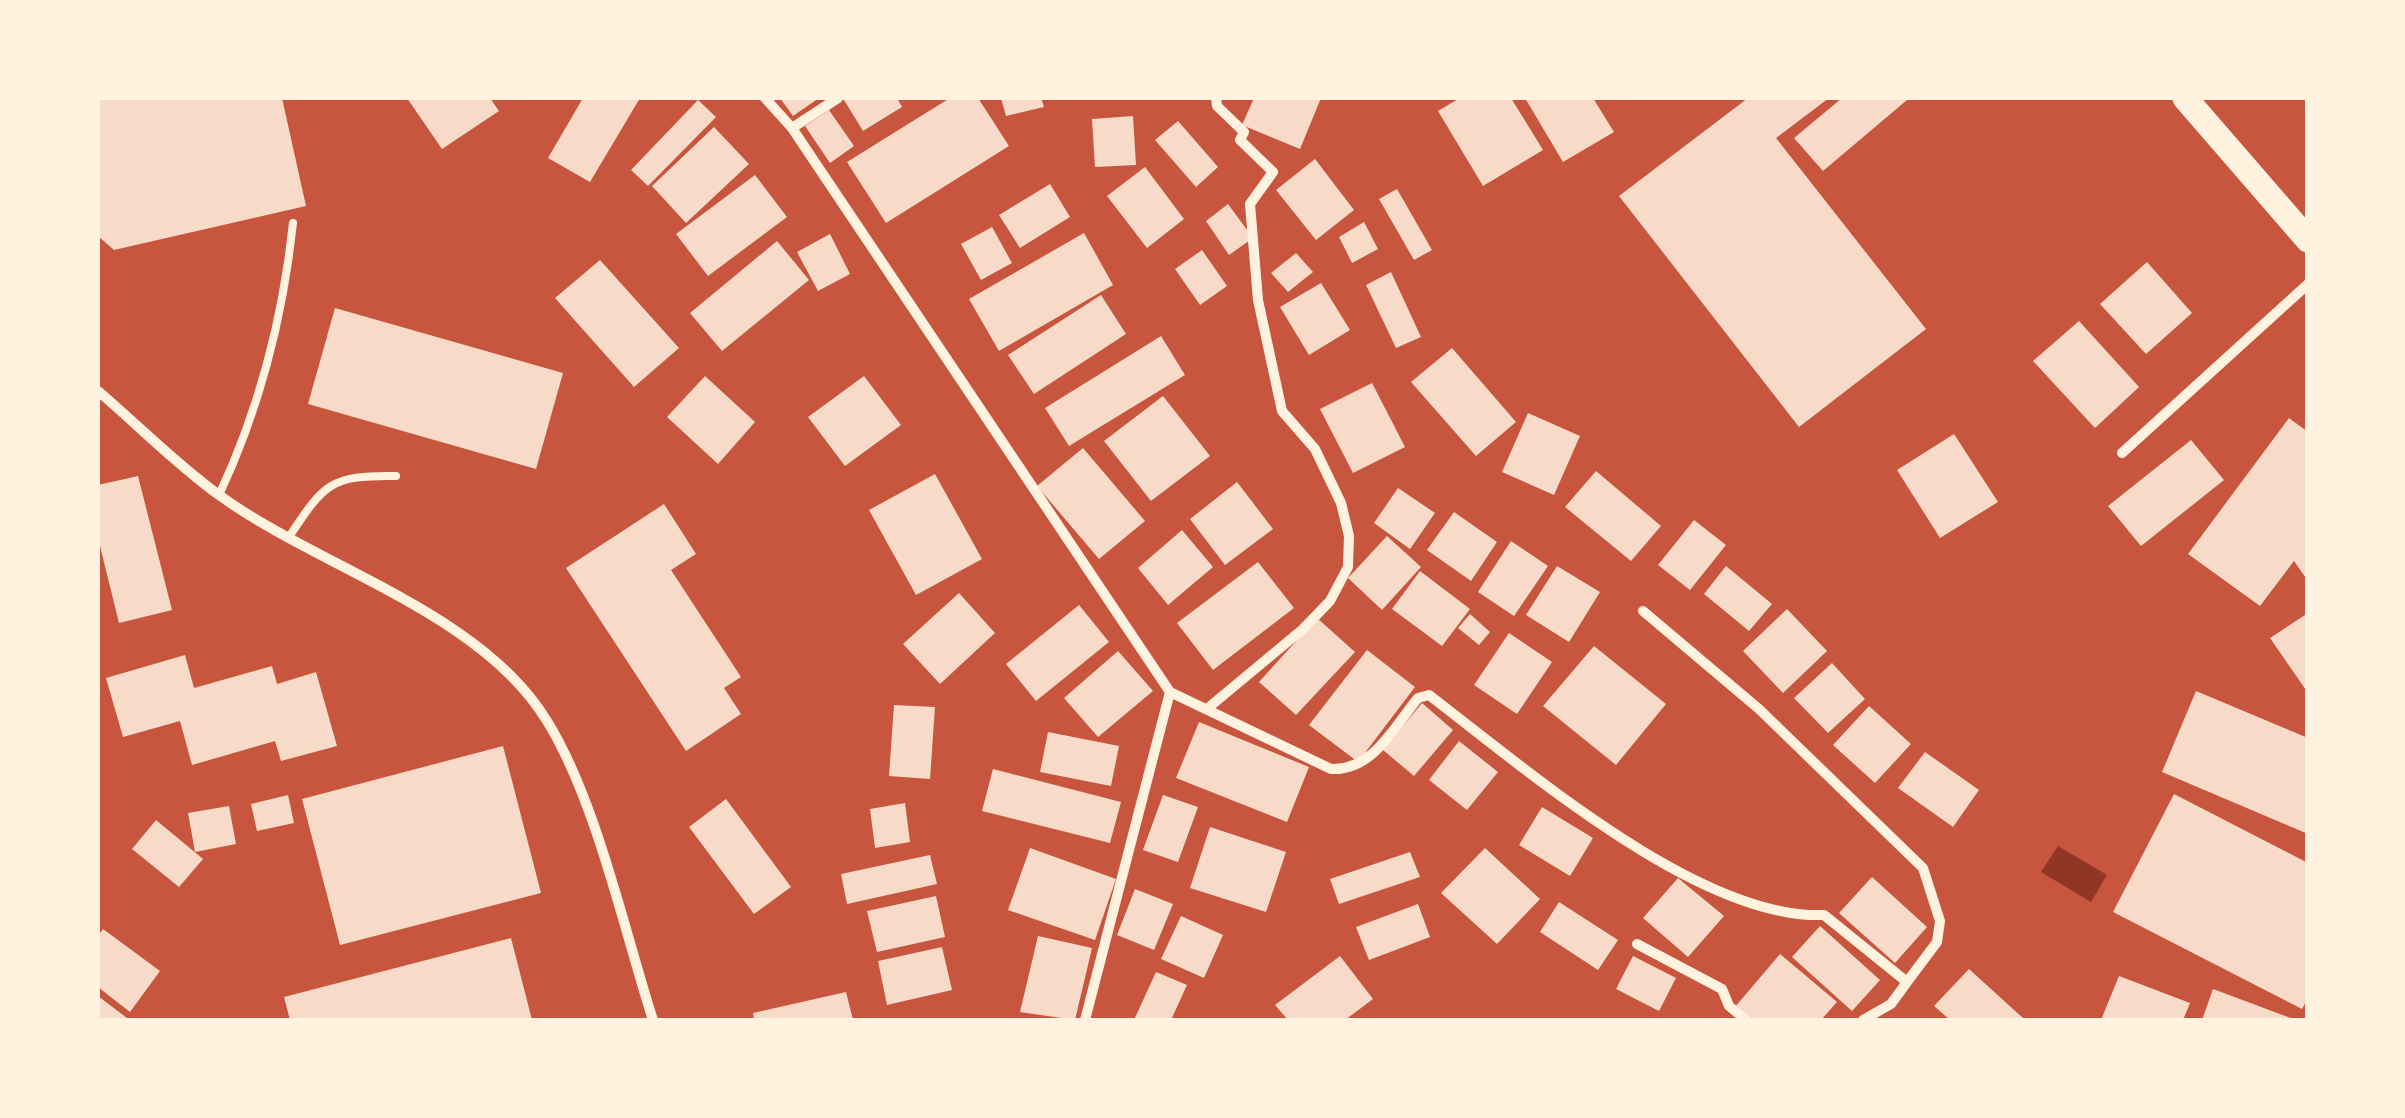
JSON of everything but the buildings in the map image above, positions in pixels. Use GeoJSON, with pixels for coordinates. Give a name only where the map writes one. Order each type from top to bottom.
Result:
{"type":"FeatureCollection","features":[{"type":"Feature","properties":{"kind":"main road"},"geometry":{"type":"LineString","coordinates":[[2185,98],[2307,238]]}},
{"type":"Feature","properties":{"kind":"street"},"geometry":{"type":"LineString","coordinates":[[765,98],[792,128],[1170,692],[1332,769],[1344,770],[1366,762],[1418,698],[1429,696],[1634,846],[1742,901],[1790,916],[1824,915],[1907,982]]}},
{"type":"Feature","properties":{"kind":"street"},"geometry":{"type":"LineString","coordinates":[[792,128],[838,98]]}},
{"type":"Feature","properties":{"kind":"street"},"geometry":{"type":"LineString","coordinates":[[1208,708],[1282,650],[1330,601],[1348,567],[1349,536],[1341,504],[1316,450],[1282,411],[1258,300],[1250,204],[1273,172],[1240,140],[1244,132],[1217,106],[1216,98]]}},
{"type":"Feature","properties":{"kind":"street"},"geometry":{"type":"LineString","coordinates":[[2122,454],[2308,284]]}},
{"type":"Feature","properties":{"kind":"street"},"geometry":{"type":"LineString","coordinates":[[98,391],[219,495],[450,629],[508,672],[545,717],[571,764],[654,1020]]}},
{"type":"Feature","properties":{"kind":"street"},"geometry":{"type":"LineString","coordinates":[[1644,610],[1758,708],[1923,868],[1940,921],[1937,942],[1892,1004],[1862,1020]]}},
{"type":"Feature","properties":{"kind":"street"},"geometry":{"type":"LineString","coordinates":[[1084,1020],[1170,692]]}},
{"type":"Feature","properties":{"kind":"street"},"geometry":{"type":"LineString","coordinates":[[1637,944],[1722,988],[1729,1006],[1746,1020]]}},
{"type":"Feature","properties":{"kind":"lane"},"geometry":{"type":"LineString","coordinates":[[219,495],[245,439],[268,358],[288,272],[293,223]]}},
{"type":"Feature","properties":{"kind":"lane"},"geometry":{"type":"LineString","coordinates":[[289,537],[320,491],[356,476],[396,476]]}},
{"type":"Feature","properties":{"kind":"shaded area"},"geometry":{"type":"Polygon","coordinates":[[[2058,846],[2107,875],[2091,902],[2041,872],[2058,846]]]}}]}
